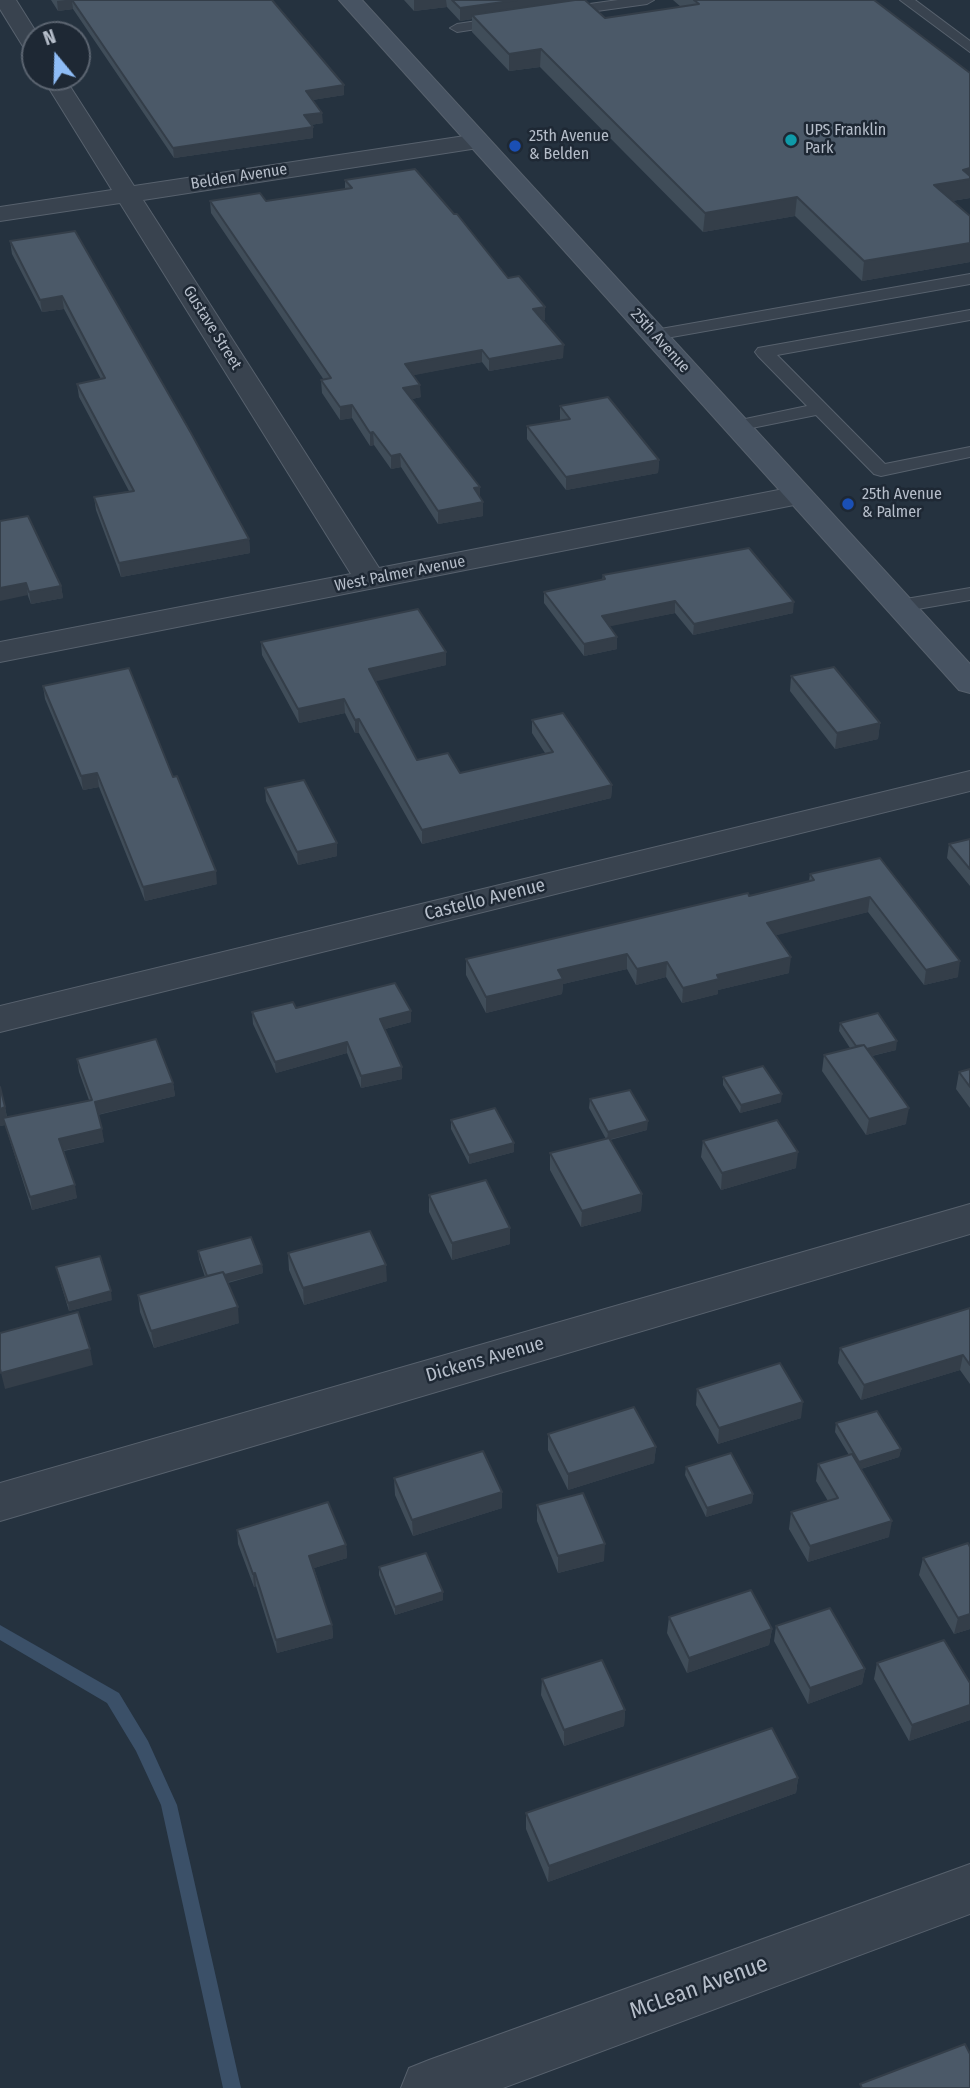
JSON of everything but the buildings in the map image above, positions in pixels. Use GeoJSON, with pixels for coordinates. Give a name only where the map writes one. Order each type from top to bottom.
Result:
{"type":"FeatureCollection","features":[{"type":"Feature","properties":{"kind":"main road","name":"25th Avenue"},"geometry":{"type":"LineString","coordinates":[[350,0],[970,683]]}},
{"type":"Feature","properties":{"kind":"street"},"geometry":{"type":"LineString","coordinates":[[5,0],[21,26]]}},
{"type":"Feature","properties":{"kind":"street","name":"Gustave Street"},"geometry":{"type":"LineString","coordinates":[[62,91],[370,579]]}},
{"type":"Feature","properties":{"kind":"street","name":"Belden Avenue"},"geometry":{"type":"LineString","coordinates":[[0,214],[478,141]]}},
{"type":"Feature","properties":{"kind":"street","name":"West Palmer Avenue"},"geometry":{"type":"LineString","coordinates":[[0,652],[799,495]]}},
{"type":"Feature","properties":{"kind":"street","name":"Castello Avenue"},"geometry":{"type":"LineString","coordinates":[[0,1019],[970,781]]}},
{"type":"Feature","properties":{"kind":"street","name":"Dickens Avenue"},"geometry":{"type":"LineString","coordinates":[[0,1502],[970,1219]]}},
{"type":"Feature","properties":{"kind":"street","name":"McLean Avenue"},"geometry":{"type":"LineString","coordinates":[[429,2088],[970,1889]]}},
{"type":"Feature","properties":{"kind":"lane"},"geometry":{"type":"LineString","coordinates":[[549,14],[647,0]]}},
{"type":"Feature","properties":{"kind":"lane"},"geometry":{"type":"LineString","coordinates":[[907,0],[970,48]]}},
{"type":"Feature","properties":{"kind":"lane"},"geometry":{"type":"LineString","coordinates":[[457,27],[522,18]]}},
{"type":"Feature","properties":{"kind":"lane"},"geometry":{"type":"LineString","coordinates":[[655,335],[970,279]]}},
{"type":"Feature","properties":{"kind":"lane"},"geometry":{"type":"LineString","coordinates":[[970,314],[764,352],[881,470],[970,452]]}},
{"type":"Feature","properties":{"kind":"lane"},"geometry":{"type":"LineString","coordinates":[[737,426],[818,409]]}},
{"type":"Feature","properties":{"kind":"lane"},"geometry":{"type":"LineString","coordinates":[[900,606],[970,594]]}},
{"type":"Feature","properties":{"kind":"waterway"},"geometry":{"type":"LineString","coordinates":[[0,1632],[113,1698],[142,1746],[169,1805],[232,2088]]}},
{"type":"Feature","properties":{"kind":"place","name":"UPS Franklin Park"},"geometry":{"type":"Point","coordinates":[791,140]}},
{"type":"Feature","properties":{"kind":"place","name":"25th Avenue & Belden"},"geometry":{"type":"Point","coordinates":[515,146]}},
{"type":"Feature","properties":{"kind":"place","name":"25th Avenue & Palmer"},"geometry":{"type":"Point","coordinates":[848,504]}}]}
